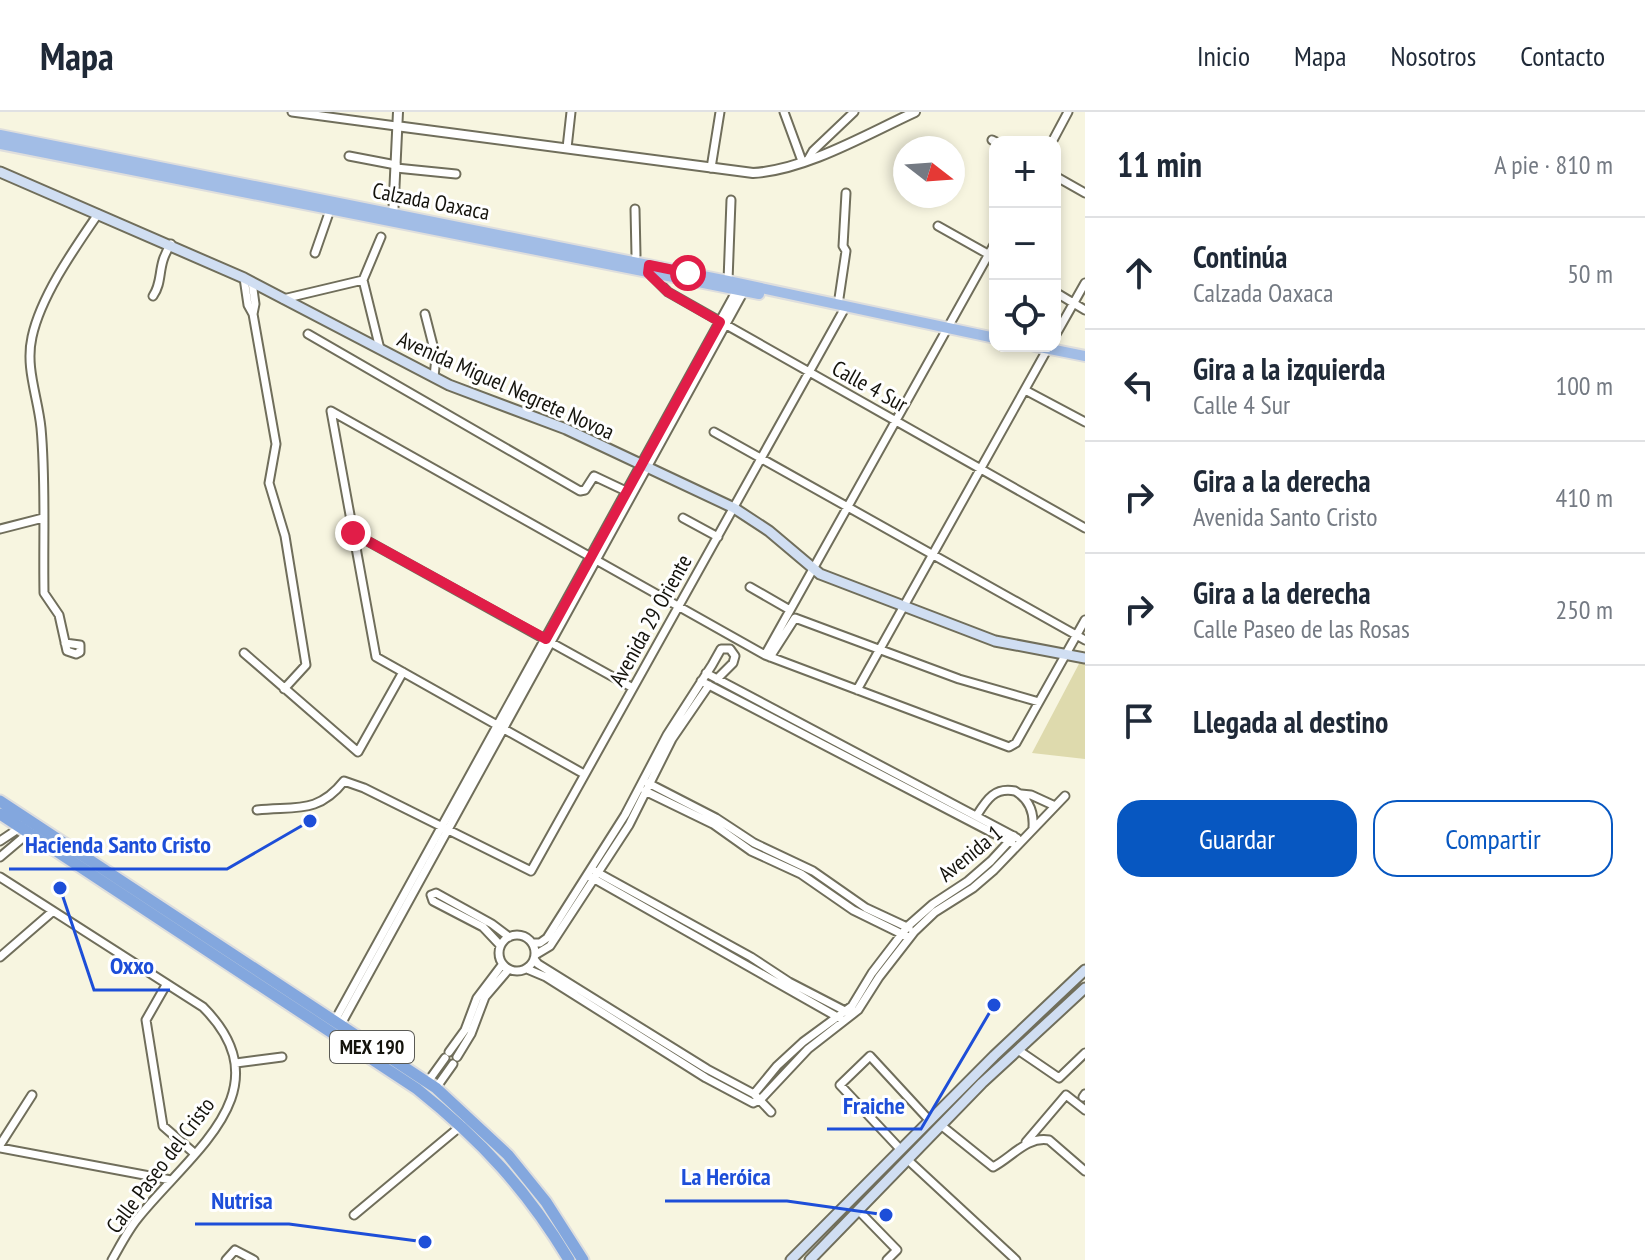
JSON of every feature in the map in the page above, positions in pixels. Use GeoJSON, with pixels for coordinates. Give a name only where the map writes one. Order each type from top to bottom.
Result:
{"type":"FeatureCollection","features":[{"type":"Feature","properties":{"kind":"highway","name":"MEX 190"},"geometry":{"type":"LineString","coordinates":[[0,801],[29,826],[417,1089],[462,1125],[511,1175],[569,1260]]}},
{"type":"Feature","properties":{"kind":"highway","name":"MEX 190"},"geometry":{"type":"LineString","coordinates":[[0,814],[29,826],[432,1085],[515,1163],[565,1229],[583,1260]]}},
{"type":"Feature","properties":{"kind":"main road","name":"Calzada Oaxaca"},"geometry":{"type":"LineString","coordinates":[[0,135],[324,206]]}},
{"type":"Feature","properties":{"kind":"main road","name":"Calzada Oaxaca"},"geometry":{"type":"LineString","coordinates":[[0,144],[632,266],[728,281],[845,308]]}},
{"type":"Feature","properties":{"kind":"main road","name":"Avenida Miguel Negrete Novoa"},"geometry":{"type":"LineString","coordinates":[[0,172],[248,280],[434,377],[566,429],[734,508],[769,531],[813,569],[995,641],[1085,658]]}},
{"type":"Feature","properties":{"kind":"main road","name":"Calzada Oaxaca"},"geometry":{"type":"LineString","coordinates":[[649,269],[667,283],[845,308],[989,337]]}},
{"type":"Feature","properties":{"kind":"main road"},"geometry":{"type":"LineString","coordinates":[[1061,350],[1085,356]]}},
{"type":"Feature","properties":{"kind":"main road"},"geometry":{"type":"LineString","coordinates":[[791,1260],[994,1056],[1085,970]]}},
{"type":"Feature","properties":{"kind":"main road"},"geometry":{"type":"LineString","coordinates":[[810,1260],[1018,1050],[1085,988]]}},
{"type":"Feature","properties":{"kind":"street"},"geometry":{"type":"LineString","coordinates":[[296,112],[753,173],[767,172],[833,150],[903,114],[915,112]]}},
{"type":"Feature","properties":{"kind":"street"},"geometry":{"type":"LineString","coordinates":[[393,218],[398,112]]}},
{"type":"Feature","properties":{"kind":"street"},"geometry":{"type":"LineString","coordinates":[[567,148],[571,112]]}},
{"type":"Feature","properties":{"kind":"street"},"geometry":{"type":"LineString","coordinates":[[711,168],[720,112]]}},
{"type":"Feature","properties":{"kind":"street"},"geometry":{"type":"LineString","coordinates":[[784,112],[805,160]]}},
{"type":"Feature","properties":{"kind":"street"},"geometry":{"type":"LineString","coordinates":[[805,160],[854,112]]}},
{"type":"Feature","properties":{"kind":"street"},"geometry":{"type":"LineString","coordinates":[[1055,136],[1068,112]]}},
{"type":"Feature","properties":{"kind":"street"},"geometry":{"type":"LineString","coordinates":[[349,156],[396,167],[456,174]]}},
{"type":"Feature","properties":{"kind":"street"},"geometry":{"type":"LineString","coordinates":[[1061,179],[1085,193]]}},
{"type":"Feature","properties":{"kind":"street","name":"Avenida 29 Oriente"},"geometry":{"type":"LineString","coordinates":[[447,826],[531,871],[845,308],[846,251],[843,246],[846,193]]}},
{"type":"Feature","properties":{"kind":"street"},"geometry":{"type":"LineString","coordinates":[[728,281],[731,200]]}},
{"type":"Feature","properties":{"kind":"street"},"geometry":{"type":"LineString","coordinates":[[315,253],[324,206]]}},
{"type":"Feature","properties":{"kind":"street"},"geometry":{"type":"LineString","coordinates":[[632,266],[636,255],[635,209]]}},
{"type":"Feature","properties":{"kind":"street"},"geometry":{"type":"LineString","coordinates":[[65,643],[59,615],[44,593],[41,427],[30,355],[33,335],[69,256],[98,214]]}},
{"type":"Feature","properties":{"kind":"street"},"geometry":{"type":"LineString","coordinates":[[938,226],[989,254]]}},
{"type":"Feature","properties":{"kind":"street"},"geometry":{"type":"LineString","coordinates":[[380,349],[363,280],[381,237]]}},
{"type":"Feature","properties":{"kind":"street"},"geometry":{"type":"LineString","coordinates":[[153,296],[159,284],[161,258],[171,244]]}},
{"type":"Feature","properties":{"kind":"street"},"geometry":{"type":"LineString","coordinates":[[768,656],[790,610],[947,328],[989,261]]}},
{"type":"Feature","properties":{"kind":"street"},"geometry":{"type":"LineString","coordinates":[[248,280],[248,305],[253,314],[276,444],[269,483],[285,536],[306,665],[284,689]]}},
{"type":"Feature","properties":{"kind":"street"},"geometry":{"type":"LineString","coordinates":[[283,299],[363,280]]}},
{"type":"Feature","properties":{"kind":"street","name":"Calle 4 Sur"},"geometry":{"type":"LineString","coordinates":[[667,283],[723,323],[810,374],[1085,528]]}},
{"type":"Feature","properties":{"kind":"street"},"geometry":{"type":"LineString","coordinates":[[1061,325],[1085,283]]}},
{"type":"Feature","properties":{"kind":"street"},"geometry":{"type":"LineString","coordinates":[[337,1024],[741,291]]}},
{"type":"Feature","properties":{"kind":"street"},"geometry":{"type":"LineString","coordinates":[[1061,296],[1085,310]]}},
{"type":"Feature","properties":{"kind":"street"},"geometry":{"type":"LineString","coordinates":[[425,314],[436,357],[434,377]]}},
{"type":"Feature","properties":{"kind":"street"},"geometry":{"type":"LineString","coordinates":[[308,334],[580,491],[585,490],[594,476],[629,492]]}},
{"type":"Feature","properties":{"kind":"street"},"geometry":{"type":"LineString","coordinates":[[857,690],[1046,352]]}},
{"type":"Feature","properties":{"kind":"street"},"geometry":{"type":"LineString","coordinates":[[1025,390],[1085,422]]}},
{"type":"Feature","properties":{"kind":"street"},"geometry":{"type":"LineString","coordinates":[[584,774],[376,657],[331,411],[768,656],[1009,747],[1013,746],[1085,620]]}},
{"type":"Feature","properties":{"kind":"street"},"geometry":{"type":"LineString","coordinates":[[714,432],[1085,640]]}},
{"type":"Feature","properties":{"kind":"street"},"geometry":{"type":"LineString","coordinates":[[0,529],[43,518]]}},
{"type":"Feature","properties":{"kind":"street"},"geometry":{"type":"LineString","coordinates":[[683,518],[718,537]]}},
{"type":"Feature","properties":{"kind":"street"},"geometry":{"type":"LineString","coordinates":[[353,533],[633,688]]}},
{"type":"Feature","properties":{"kind":"street"},"geometry":{"type":"LineString","coordinates":[[750,587],[790,610]]}},
{"type":"Feature","properties":{"kind":"street"},"geometry":{"type":"LineString","coordinates":[[768,656],[795,618],[959,679],[1039,702]]}},
{"type":"Feature","properties":{"kind":"street"},"geometry":{"type":"LineString","coordinates":[[591,874],[550,946],[535,957],[527,969],[519,972],[505,967],[499,958],[500,945],[509,937],[522,935],[532,943],[540,943],[547,938],[591,874],[629,825],[645,786],[705,683],[706,673],[717,652],[730,649],[735,656],[733,663],[717,679]]}},
{"type":"Feature","properties":{"kind":"street"},"geometry":{"type":"LineString","coordinates":[[244,653],[358,752],[403,672]]}},
{"type":"Feature","properties":{"kind":"street"},"geometry":{"type":"LineString","coordinates":[[706,673],[1016,842]]}},
{"type":"Feature","properties":{"kind":"street"},"geometry":{"type":"LineString","coordinates":[[705,683],[977,815],[1016,842]]}},
{"type":"Feature","properties":{"kind":"street"},"geometry":{"type":"LineString","coordinates":[[257,810],[316,805],[330,798],[344,781],[447,826]]}},
{"type":"Feature","properties":{"kind":"street"},"geometry":{"type":"LineString","coordinates":[[645,786],[713,824],[751,851],[813,871],[866,908],[908,932]]}},
{"type":"Feature","properties":{"kind":"street"},"geometry":{"type":"LineString","coordinates":[[977,815],[995,793],[1008,790],[1031,795],[1055,806]]}},
{"type":"Feature","properties":{"kind":"street"},"geometry":{"type":"LineString","coordinates":[[1021,794],[1032,811],[1033,827]]}},
{"type":"Feature","properties":{"kind":"street"},"geometry":{"type":"LineString","coordinates":[[1016,842],[1065,796]]}},
{"type":"Feature","properties":{"kind":"street"},"geometry":{"type":"LineString","coordinates":[[0,841],[29,826]]}},
{"type":"Feature","properties":{"kind":"street"},"geometry":{"type":"LineString","coordinates":[[0,857],[29,826]]}},
{"type":"Feature","properties":{"kind":"street","name":"Avenida 1"},"geometry":{"type":"LineString","coordinates":[[757,1097],[865,1002],[908,932],[933,904],[968,881],[1016,842]]}},
{"type":"Feature","properties":{"kind":"street"},"geometry":{"type":"LineString","coordinates":[[591,874],[705,939],[751,957],[845,1017]]}},
{"type":"Feature","properties":{"kind":"street","name":"Calle Paseo del Cristo"},"geometry":{"type":"LineString","coordinates":[[0,877],[203,1007],[228,1036],[236,1063],[236,1089],[226,1114],[135,1221],[112,1260]]}},
{"type":"Feature","properties":{"kind":"street"},"geometry":{"type":"LineString","coordinates":[[500,945],[483,927],[433,901],[431,895],[436,893],[509,937]]}},
{"type":"Feature","properties":{"kind":"street"},"geometry":{"type":"LineString","coordinates":[[0,957],[52,912]]}},
{"type":"Feature","properties":{"kind":"street"},"geometry":{"type":"LineString","coordinates":[[532,943],[538,964],[706,1078],[753,1103],[757,1097],[771,1112]]}},
{"type":"Feature","properties":{"kind":"street"},"geometry":{"type":"LineString","coordinates":[[432,1085],[447,1055],[465,1030],[477,998],[505,967]]}},
{"type":"Feature","properties":{"kind":"street"},"geometry":{"type":"LineString","coordinates":[[432,1085],[455,1060],[471,1034],[485,997],[505,967]]}},
{"type":"Feature","properties":{"kind":"street"},"geometry":{"type":"LineString","coordinates":[[527,969],[641,1032]]}},
{"type":"Feature","properties":{"kind":"street"},"geometry":{"type":"LineString","coordinates":[[166,985],[146,1020],[163,1126],[194,1153]]}},
{"type":"Feature","properties":{"kind":"street"},"geometry":{"type":"LineString","coordinates":[[1018,1050],[1059,1078],[1082,1057],[1085,1068]]}},
{"type":"Feature","properties":{"kind":"street"},"geometry":{"type":"LineString","coordinates":[[901,1150],[840,1085],[870,1056],[930,1121]]}},
{"type":"Feature","properties":{"kind":"street"},"geometry":{"type":"LineString","coordinates":[[236,1063],[282,1057]]}},
{"type":"Feature","properties":{"kind":"street"},"geometry":{"type":"LineString","coordinates":[[32,1095],[0,1146],[171,1180]]}},
{"type":"Feature","properties":{"kind":"street"},"geometry":{"type":"LineString","coordinates":[[1022,1147],[1066,1095],[1085,1110]]}},
{"type":"Feature","properties":{"kind":"street"},"geometry":{"type":"LineString","coordinates":[[354,1215],[462,1125]]}},
{"type":"Feature","properties":{"kind":"street"},"geometry":{"type":"LineString","coordinates":[[942,1126],[993,1167],[1038,1139],[1049,1140],[1085,1171]]}},
{"type":"Feature","properties":{"kind":"street"},"geometry":{"type":"LineString","coordinates":[[908,1160],[1016,1260]]}},
{"type":"Feature","properties":{"kind":"street"},"geometry":{"type":"LineString","coordinates":[[859,1211],[897,1250],[887,1260]]}},
{"type":"Feature","properties":{"kind":"street"},"geometry":{"type":"LineString","coordinates":[[226,1260],[235,1250],[254,1260]]}},
{"type":"Feature","properties":{"kind":"shaded area"},"geometry":{"type":"Polygon","coordinates":[[[1081,660],[1085,660],[1085,759],[1032,753],[1081,660]]]}},
{"type":"Feature","properties":{"kind":"place","name":"Hacienda Santo Cristo"},"geometry":{"type":"Point","coordinates":[310,821]}},
{"type":"Feature","properties":{"kind":"place","name":"Oxxo"},"geometry":{"type":"Point","coordinates":[60,888]}},
{"type":"Feature","properties":{"kind":"place","name":"Fraiche"},"geometry":{"type":"Point","coordinates":[994,1005]}},
{"type":"Feature","properties":{"kind":"place","name":"La Heróica"},"geometry":{"type":"Point","coordinates":[886,1215]}},
{"type":"Feature","properties":{"kind":"place","name":"Nutrisa"},"geometry":{"type":"Point","coordinates":[425,1242]}},
{"type":"Feature","properties":{"kind":"route"},"geometry":{"type":"LineString","coordinates":[[353,533],[546,639],[720,322],[668,292],[648,273],[649,265],[688,273]]}}]}
